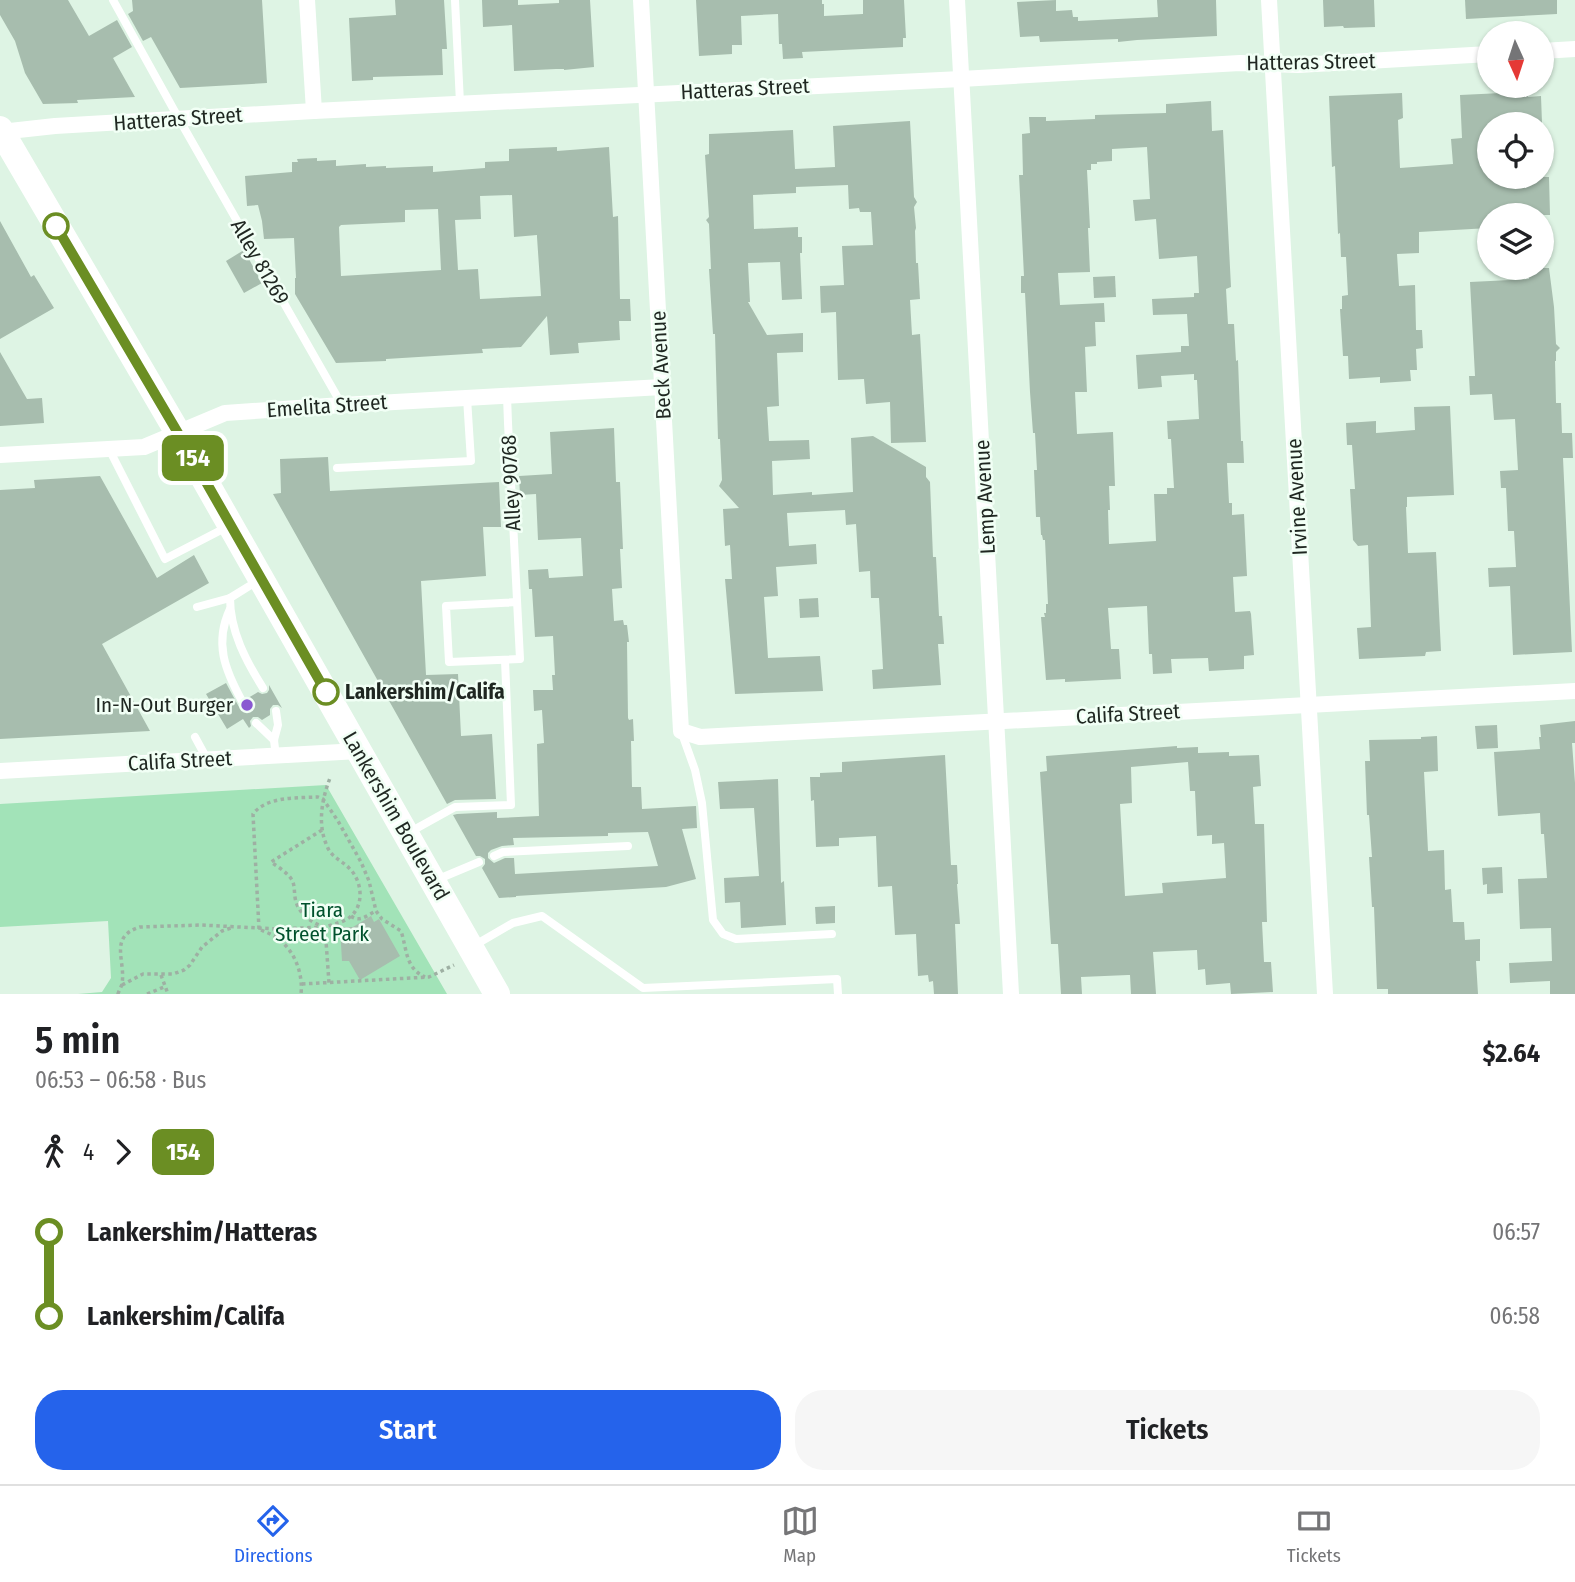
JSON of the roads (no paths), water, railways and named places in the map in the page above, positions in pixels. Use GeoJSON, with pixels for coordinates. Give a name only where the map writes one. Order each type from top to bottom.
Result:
{"type":"FeatureCollection","features":[{"type":"Feature","properties":{"kind":"main road","name":"Lankershim Boulevard"},"geometry":{"type":"LineString","coordinates":[[0,131],[178,433],[498,994]]}},
{"type":"Feature","properties":{"kind":"street"},"geometry":{"type":"LineString","coordinates":[[307,0],[314,111]]}},
{"type":"Feature","properties":{"kind":"street","name":"Beck Avenue"},"geometry":{"type":"LineString","coordinates":[[641,0],[681,731]]}},
{"type":"Feature","properties":{"kind":"street","name":"Lemp Avenue"},"geometry":{"type":"LineString","coordinates":[[957,0],[1011,994]]}},
{"type":"Feature","properties":{"kind":"street","name":"Irvine Avenue"},"geometry":{"type":"LineString","coordinates":[[1269,0],[1325,994]]}},
{"type":"Feature","properties":{"kind":"street"},"geometry":{"type":"LineString","coordinates":[[1554,51],[1575,50]]}},
{"type":"Feature","properties":{"kind":"street","name":"Hatteras Street"},"geometry":{"type":"LineString","coordinates":[[0,131],[460,103],[1240,63],[1298,65],[1477,55]]}},
{"type":"Feature","properties":{"kind":"street","name":"Emelita Street"},"geometry":{"type":"LineString","coordinates":[[0,455],[144,447],[225,413],[662,387]]}},
{"type":"Feature","properties":{"kind":"street","name":"Califa Street"},"geometry":{"type":"LineString","coordinates":[[681,731],[700,737],[1575,691]]}},
{"type":"Feature","properties":{"kind":"street","name":"Califa Street"},"geometry":{"type":"LineString","coordinates":[[0,771],[359,751]]}},
{"type":"Feature","properties":{"kind":"lane","name":"Alley 81269"},"geometry":{"type":"LineString","coordinates":[[113,0],[342,405]]}},
{"type":"Feature","properties":{"kind":"lane"},"geometry":{"type":"LineString","coordinates":[[455,0],[460,103]]}},
{"type":"Feature","properties":{"kind":"lane","name":"Alley 90768"},"geometry":{"type":"LineString","coordinates":[[505,660],[520,659],[507,396]]}},
{"type":"Feature","properties":{"kind":"lane"},"geometry":{"type":"LineString","coordinates":[[337,468],[471,461],[467,398]]}},
{"type":"Feature","properties":{"kind":"lane"},"geometry":{"type":"LineString","coordinates":[[108,449],[166,559],[231,525]]}},
{"type":"Feature","properties":{"kind":"lane"},"geometry":{"type":"LineString","coordinates":[[197,607],[230,598],[262,579]]}},
{"type":"Feature","properties":{"kind":"lane"},"geometry":{"type":"LineString","coordinates":[[230,598],[230,609],[241,649],[263,688]]}},
{"type":"Feature","properties":{"kind":"lane"},"geometry":{"type":"LineString","coordinates":[[406,834],[455,807],[511,805],[505,660],[449,662],[446,606],[517,602]]}},
{"type":"Feature","properties":{"kind":"lane"},"geometry":{"type":"LineString","coordinates":[[230,609],[222,636],[224,659],[242,701]]}},
{"type":"Feature","properties":{"kind":"lane"},"geometry":{"type":"LineString","coordinates":[[276,711],[276,757]]}},
{"type":"Feature","properties":{"kind":"lane"},"geometry":{"type":"LineString","coordinates":[[256,723],[274,740]]}},
{"type":"Feature","properties":{"kind":"lane"},"geometry":{"type":"LineString","coordinates":[[681,731],[695,770],[702,803],[713,920],[723,934],[736,939],[832,934]]}},
{"type":"Feature","properties":{"kind":"lane"},"geometry":{"type":"LineString","coordinates":[[195,737],[207,760]]}},
{"type":"Feature","properties":{"kind":"lane"},"geometry":{"type":"LineString","coordinates":[[494,856],[503,852],[628,846]]}},
{"type":"Feature","properties":{"kind":"lane"},"geometry":{"type":"LineString","coordinates":[[433,881],[479,862]]}},
{"type":"Feature","properties":{"kind":"lane"},"geometry":{"type":"LineString","coordinates":[[472,951],[513,923],[542,916],[643,988],[837,979],[838,994]]}},
{"type":"Feature","properties":{"kind":"place","name":"Lankershim/Califa"},"geometry":{"type":"Point","coordinates":[326,692]}},
{"type":"Feature","properties":{"kind":"place","name":"In-N-Out Burger"},"geometry":{"type":"Point","coordinates":[247,705]}},
{"type":"Feature","properties":{"kind":"park label","name":"Tiara Street Park"},"geometry":{"type":"Point","coordinates":[322,922]}}]}
